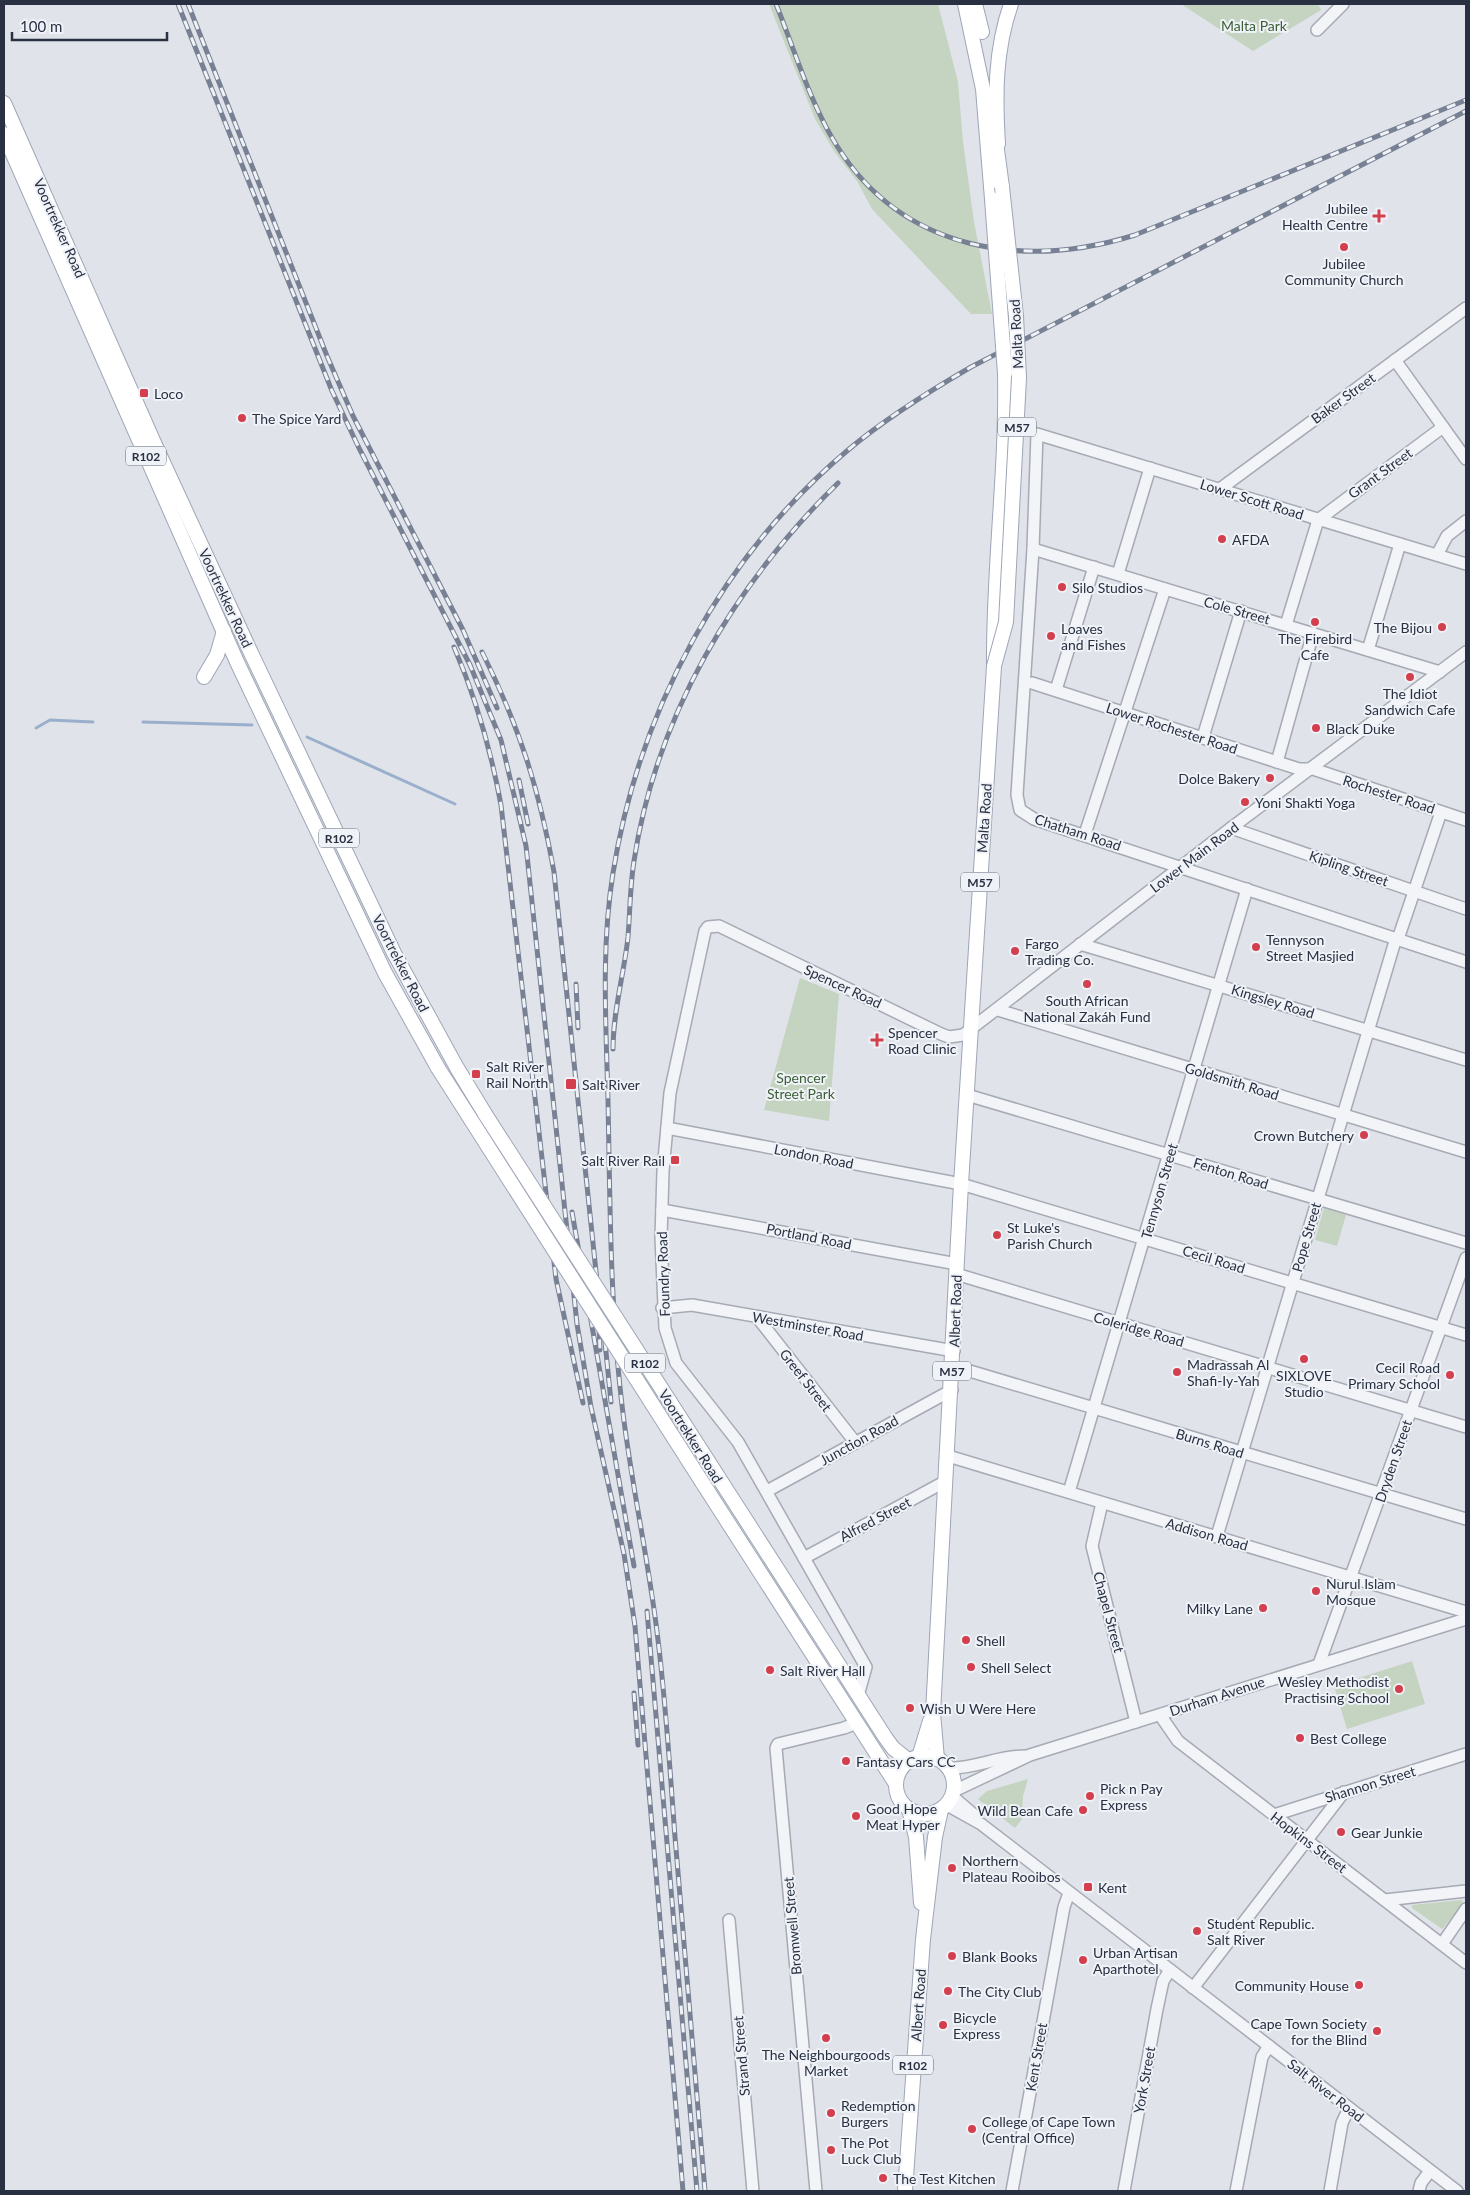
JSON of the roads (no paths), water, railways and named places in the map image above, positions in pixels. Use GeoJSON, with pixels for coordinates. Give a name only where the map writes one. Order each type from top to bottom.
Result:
{"type":"FeatureCollection","features":[{"type":"Feature","properties":{"kind":"main road","name":"Malta Road"},"geometry":{"type":"LineString","coordinates":[[965,4],[976,46],[983,90],[1005,354],[1006,416],[994,623],[994,666],[972,1029]]}},
{"type":"Feature","properties":{"kind":"main road","name":"Malta Road"},"geometry":{"type":"LineString","coordinates":[[975,4],[982,32],[1016,316],[1018,386],[1006,622],[994,666]]}},
{"type":"Feature","properties":{"kind":"main road"},"geometry":{"type":"LineString","coordinates":[[998,154],[996,78],[1001,39],[1011,4]]}},
{"type":"Feature","properties":{"kind":"main road","name":"Voortrekker Road"},"geometry":{"type":"LineString","coordinates":[[4,102],[11,140],[149,447],[185,545],[385,973],[438,1068],[896,1784]]}},
{"type":"Feature","properties":{"kind":"main road","name":"Voortrekker Road"},"geometry":{"type":"LineString","coordinates":[[149,447],[199,539],[394,953],[457,1068],[858,1696],[893,1748],[914,1759]]}},
{"type":"Feature","properties":{"kind":"main road"},"geometry":{"type":"LineString","coordinates":[[185,545],[199,539]]}},
{"type":"Feature","properties":{"kind":"main road"},"geometry":{"type":"LineString","coordinates":[[204,677],[218,655],[224,632]]}},
{"type":"Feature","properties":{"kind":"main road","name":"Albert Road"},"geometry":{"type":"LineString","coordinates":[[937,1759],[933,1713],[952,1390],[956,1269],[972,1029]]}},
{"type":"Feature","properties":{"kind":"main road","name":"Albert Road"},"geometry":{"type":"LineString","coordinates":[[914,1759],[933,1713]]}},
{"type":"Feature","properties":{"kind":"main road"},"geometry":{"type":"LineString","coordinates":[[896,1784],[898,1775],[914,1759],[937,1759],[949,1768]]}},
{"type":"Feature","properties":{"kind":"main road","name":"R102"},"geometry":{"type":"LineString","coordinates":[[948,1800],[954,1779],[949,1768]]}},
{"type":"Feature","properties":{"kind":"main road","name":"R102"},"geometry":{"type":"LineString","coordinates":[[896,1784],[898,1796],[909,1809]]}},
{"type":"Feature","properties":{"kind":"main road"},"geometry":{"type":"LineString","coordinates":[[909,1809],[925,1814],[948,1800]]}},
{"type":"Feature","properties":{"kind":"main road","name":"Albert Road"},"geometry":{"type":"LineString","coordinates":[[905,2191],[923,1939],[935,1837],[948,1800]]}},
{"type":"Feature","properties":{"kind":"main road","name":"Albert Road"},"geometry":{"type":"LineString","coordinates":[[909,1809],[916,1837],[923,1939]]}},
{"type":"Feature","properties":{"kind":"street"},"geometry":{"type":"LineString","coordinates":[[1317,30],[1343,4]]}},
{"type":"Feature","properties":{"kind":"street","name":"Baker Street"},"geometry":{"type":"LineString","coordinates":[[1220,489],[1466,308]]}},
{"type":"Feature","properties":{"kind":"street"},"geometry":{"type":"LineString","coordinates":[[1395,360],[1466,460]]}},
{"type":"Feature","properties":{"kind":"street","name":"Grant Street"},"geometry":{"type":"LineString","coordinates":[[1318,520],[1443,427]]}},
{"type":"Feature","properties":{"kind":"street","name":"Lower Scott Road"},"geometry":{"type":"LineString","coordinates":[[1037,434],[1466,564]]}},
{"type":"Feature","properties":{"kind":"street","name":"Chatham Road"},"geometry":{"type":"LineString","coordinates":[[1037,434],[1033,549],[1018,803],[1020,810],[1027,816],[1466,962]]}},
{"type":"Feature","properties":{"kind":"street"},"geometry":{"type":"LineString","coordinates":[[1118,574],[1150,468]]}},
{"type":"Feature","properties":{"kind":"street"},"geometry":{"type":"LineString","coordinates":[[1286,625],[1318,520]]}},
{"type":"Feature","properties":{"kind":"street"},"geometry":{"type":"LineString","coordinates":[[1437,555],[1447,536],[1466,522]]}},
{"type":"Feature","properties":{"kind":"street"},"geometry":{"type":"LineString","coordinates":[[1368,650],[1400,544]]}},
{"type":"Feature","properties":{"kind":"street","name":"Cole Street"},"geometry":{"type":"LineString","coordinates":[[1033,549],[1440,672]]}},
{"type":"Feature","properties":{"kind":"street"},"geometry":{"type":"LineString","coordinates":[[1056,690],[1094,567]]}},
{"type":"Feature","properties":{"kind":"street"},"geometry":{"type":"LineString","coordinates":[[1085,834],[1165,589]]}},
{"type":"Feature","properties":{"kind":"street"},"geometry":{"type":"LineString","coordinates":[[1203,737],[1241,611]]}},
{"type":"Feature","properties":{"kind":"street"},"geometry":{"type":"LineString","coordinates":[[1277,762],[1313,633]]}},
{"type":"Feature","properties":{"kind":"street","name":"Lower Main Road"},"geometry":{"type":"LineString","coordinates":[[972,1029],[1231,828],[1313,769],[1466,652]]}},
{"type":"Feature","properties":{"kind":"street","name":"Lower Rochester Road"},"geometry":{"type":"LineString","coordinates":[[1032,683],[1299,769],[1313,769]]}},
{"type":"Feature","properties":{"kind":"street","name":"Rochester Road"},"geometry":{"type":"LineString","coordinates":[[1313,769],[1466,820]]}},
{"type":"Feature","properties":{"kind":"street","name":"Pope Street"},"geometry":{"type":"LineString","coordinates":[[1217,1536],[1367,1030],[1442,812]]}},
{"type":"Feature","properties":{"kind":"street","name":"Kipling Street"},"geometry":{"type":"LineString","coordinates":[[1231,828],[1466,909]]}},
{"type":"Feature","properties":{"kind":"street","name":"Tennyson Street"},"geometry":{"type":"LineString","coordinates":[[1069,1492],[1248,889]]}},
{"type":"Feature","properties":{"kind":"street","name":"Spencer Road"},"geometry":{"type":"LineString","coordinates":[[715,925],[941,1034],[956,1037],[972,1029]]}},
{"type":"Feature","properties":{"kind":"street","name":"Foundry Road"},"geometry":{"type":"LineString","coordinates":[[715,925],[708,927],[705,931],[670,1093],[662,1210],[662,1308],[665,1328],[676,1363],[738,1442],[866,1667],[858,1696]]}},
{"type":"Feature","properties":{"kind":"street","name":"Kingsley Road"},"geometry":{"type":"LineString","coordinates":[[1080,944],[1466,1060]]}},
{"type":"Feature","properties":{"kind":"street","name":"Goldsmith Road"},"geometry":{"type":"LineString","coordinates":[[998,1010],[1466,1152]]}},
{"type":"Feature","properties":{"kind":"street","name":"Fenton Road"},"geometry":{"type":"LineString","coordinates":[[967,1095],[1466,1243]]}},
{"type":"Feature","properties":{"kind":"street","name":"London Road"},"geometry":{"type":"LineString","coordinates":[[667,1128],[961,1184]]}},
{"type":"Feature","properties":{"kind":"street","name":"Cecil Road"},"geometry":{"type":"LineString","coordinates":[[961,1184],[1466,1335]]}},
{"type":"Feature","properties":{"kind":"street","name":"Portland Road"},"geometry":{"type":"LineString","coordinates":[[662,1210],[956,1269]]}},
{"type":"Feature","properties":{"kind":"street","name":"Dryden Street"},"geometry":{"type":"LineString","coordinates":[[1319,1664],[1466,1258]]}},
{"type":"Feature","properties":{"kind":"street","name":"Coleridge Road"},"geometry":{"type":"LineString","coordinates":[[956,1269],[1120,1323],[1466,1427]]}},
{"type":"Feature","properties":{"kind":"street","name":"Westminster Road"},"geometry":{"type":"LineString","coordinates":[[662,1308],[692,1306],[954,1351]]}},
{"type":"Feature","properties":{"kind":"street","name":"Greef Street"},"geometry":{"type":"LineString","coordinates":[[757,1316],[855,1442]]}},
{"type":"Feature","properties":{"kind":"street","name":"Burns Road"},"geometry":{"type":"LineString","coordinates":[[953,1366],[1466,1520]]}},
{"type":"Feature","properties":{"kind":"street","name":"Junction Road"},"geometry":{"type":"LineString","coordinates":[[767,1491],[952,1390]]}},
{"type":"Feature","properties":{"kind":"street","name":"Addison Road"},"geometry":{"type":"LineString","coordinates":[[948,1456],[1352,1576],[1466,1612]]}},
{"type":"Feature","properties":{"kind":"street","name":"Alfred Street"},"geometry":{"type":"LineString","coordinates":[[804,1558],[946,1481]]}},
{"type":"Feature","properties":{"kind":"street","name":"Chapel Street"},"geometry":{"type":"LineString","coordinates":[[1102,1502],[1092,1546],[1136,1722]]}},
{"type":"Feature","properties":{"kind":"street","name":"Durham Avenue"},"geometry":{"type":"LineString","coordinates":[[948,1800],[1026,1756],[1466,1619]]}},
{"type":"Feature","properties":{"kind":"street","name":"Hopkins Street"},"geometry":{"type":"LineString","coordinates":[[1160,1714],[1178,1741],[1466,1963]]}},
{"type":"Feature","properties":{"kind":"street","name":"Bromwell Street"},"geometry":{"type":"LineString","coordinates":[[816,2191],[776,1748],[778,1744],[857,1723]]}},
{"type":"Feature","properties":{"kind":"street","name":"Shannon Street"},"geometry":{"type":"LineString","coordinates":[[1274,1815],[1466,1754]]}},
{"type":"Feature","properties":{"kind":"street","name":"Durham Avenue"},"geometry":{"type":"LineString","coordinates":[[949,1768],[961,1768],[1006,1756],[1026,1756]]}},
{"type":"Feature","properties":{"kind":"street"},"geometry":{"type":"LineString","coordinates":[[1193,1988],[1344,1792]]}},
{"type":"Feature","properties":{"kind":"street","name":"Salt River Road"},"geometry":{"type":"LineString","coordinates":[[948,1800],[973,1813],[981,1824],[1069,1893],[1457,2191]]}},
{"type":"Feature","properties":{"kind":"street"},"geometry":{"type":"LineString","coordinates":[[1385,1900],[1466,1891]]}},
{"type":"Feature","properties":{"kind":"street","name":"Kent Street"},"geometry":{"type":"LineString","coordinates":[[1012,2191],[1064,1905],[1069,1893]]}},
{"type":"Feature","properties":{"kind":"street"},"geometry":{"type":"LineString","coordinates":[[1442,1944],[1466,1909]]}},
{"type":"Feature","properties":{"kind":"street","name":"Strand Street"},"geometry":{"type":"LineString","coordinates":[[729,1920],[753,2191]]}},
{"type":"Feature","properties":{"kind":"street","name":"York Street"},"geometry":{"type":"LineString","coordinates":[[1124,2191],[1157,2008],[1163,1981],[1170,1970]]}},
{"type":"Feature","properties":{"kind":"street"},"geometry":{"type":"LineString","coordinates":[[1236,2191],[1262,2057],[1269,2046]]}},
{"type":"Feature","properties":{"kind":"street"},"geometry":{"type":"LineString","coordinates":[[1330,2191],[1342,2123],[1349,2108]]}},
{"type":"Feature","properties":{"kind":"street"},"geometry":{"type":"LineString","coordinates":[[1419,2191],[1421,2184],[1430,2171]]}},
{"type":"Feature","properties":{"kind":"waterway"},"geometry":{"type":"LineString","coordinates":[[36,728],[50,720],[93,722]]}},
{"type":"Feature","properties":{"kind":"waterway"},"geometry":{"type":"LineString","coordinates":[[143,722],[252,725]]}},
{"type":"Feature","properties":{"kind":"waterway"},"geometry":{"type":"LineString","coordinates":[[307,737],[455,804]]}},
{"type":"Feature","properties":{"kind":"railway"},"geometry":{"type":"LineString","coordinates":[[178,4],[332,391],[358,446],[470,665],[501,740],[526,846],[577,1324],[591,1407],[624,1554],[635,1626],[683,2191]]}},
{"type":"Feature","properties":{"kind":"railway"},"geometry":{"type":"LineString","coordinates":[[188,4],[327,356],[353,416],[463,630],[497,708]]}},
{"type":"Feature","properties":{"kind":"railway"},"geometry":{"type":"LineString","coordinates":[[776,4],[827,129],[837,146],[864,181],[896,209],[931,230],[969,243],[1009,250],[1050,251],[1093,246],[1135,235],[1466,100]]}},
{"type":"Feature","properties":{"kind":"railway"},"geometry":{"type":"LineString","coordinates":[[705,2191],[661,1664],[622,1405],[613,1291],[606,1014],[607,929],[613,873],[625,812],[643,753],[666,695],[693,640],[725,587],[762,538],[803,492],[862,438],[908,406],[971,367],[1466,111]]}},
{"type":"Feature","properties":{"kind":"railway"},"geometry":{"type":"LineString","coordinates":[[613,1049],[613,1035],[628,937],[634,861],[645,807],[661,755],[681,705],[705,656],[734,609],[765,565],[800,523],[838,483]]}},
{"type":"Feature","properties":{"kind":"railway"},"geometry":{"type":"LineString","coordinates":[[454,647],[482,725],[501,805],[556,1279],[583,1403]]}},
{"type":"Feature","properties":{"kind":"railway"},"geometry":{"type":"LineString","coordinates":[[482,652],[518,733],[527,759],[542,813],[554,872],[597,1281],[600,1350]]}},
{"type":"Feature","properties":{"kind":"railway"},"geometry":{"type":"LineString","coordinates":[[519,780],[528,824]]}},
{"type":"Feature","properties":{"kind":"railway"},"geometry":{"type":"LineString","coordinates":[[576,984],[578,1028]]}},
{"type":"Feature","properties":{"kind":"railway"},"geometry":{"type":"LineString","coordinates":[[572,1212],[634,1566]]}},
{"type":"Feature","properties":{"kind":"railway"},"geometry":{"type":"LineString","coordinates":[[605,1342],[611,1402]]}},
{"type":"Feature","properties":{"kind":"railway"},"geometry":{"type":"LineString","coordinates":[[647,1611],[697,2191]]}},
{"type":"Feature","properties":{"kind":"railway"},"geometry":{"type":"LineString","coordinates":[[634,1693],[638,1745]]}},
{"type":"Feature","properties":{"kind":"place","name":"Jubilee Health Centre"},"geometry":{"type":"Point","coordinates":[1379,216]}},
{"type":"Feature","properties":{"kind":"place","name":"Jubilee Community Church"},"geometry":{"type":"Point","coordinates":[1344,247]}},
{"type":"Feature","properties":{"kind":"place","name":"Loco"},"geometry":{"type":"Point","coordinates":[144,393]}},
{"type":"Feature","properties":{"kind":"place","name":"The Spice Yard"},"geometry":{"type":"Point","coordinates":[242,418]}},
{"type":"Feature","properties":{"kind":"place","name":"AFDA"},"geometry":{"type":"Point","coordinates":[1222,539]}},
{"type":"Feature","properties":{"kind":"place","name":"Silo Studios"},"geometry":{"type":"Point","coordinates":[1062,587]}},
{"type":"Feature","properties":{"kind":"place","name":"The Firebird Cafe"},"geometry":{"type":"Point","coordinates":[1315,622]}},
{"type":"Feature","properties":{"kind":"place","name":"The Bijou"},"geometry":{"type":"Point","coordinates":[1442,627]}},
{"type":"Feature","properties":{"kind":"place","name":"Loaves and Fishes"},"geometry":{"type":"Point","coordinates":[1051,636]}},
{"type":"Feature","properties":{"kind":"place","name":"The Idiot Sandwich Cafe"},"geometry":{"type":"Point","coordinates":[1410,677]}},
{"type":"Feature","properties":{"kind":"place","name":"Black Duke"},"geometry":{"type":"Point","coordinates":[1316,728]}},
{"type":"Feature","properties":{"kind":"place","name":"Dolce Bakery"},"geometry":{"type":"Point","coordinates":[1270,778]}},
{"type":"Feature","properties":{"kind":"place","name":"Yoni Shakti Yoga"},"geometry":{"type":"Point","coordinates":[1245,802]}},
{"type":"Feature","properties":{"kind":"place","name":"Tennyson Street Masjied"},"geometry":{"type":"Point","coordinates":[1256,947]}},
{"type":"Feature","properties":{"kind":"place","name":"Fargo Trading Co."},"geometry":{"type":"Point","coordinates":[1015,951]}},
{"type":"Feature","properties":{"kind":"place","name":"South African National Zakáh Fund"},"geometry":{"type":"Point","coordinates":[1087,984]}},
{"type":"Feature","properties":{"kind":"place","name":"Spencer Road Clinic"},"geometry":{"type":"Point","coordinates":[877,1040]}},
{"type":"Feature","properties":{"kind":"place","name":"Salt River Rail North"},"geometry":{"type":"Point","coordinates":[476,1074]}},
{"type":"Feature","properties":{"kind":"place","name":"Salt River"},"geometry":{"type":"Point","coordinates":[571,1084]}},
{"type":"Feature","properties":{"kind":"place","name":"Crown Butchery"},"geometry":{"type":"Point","coordinates":[1364,1135]}},
{"type":"Feature","properties":{"kind":"place","name":"Salt River Rail"},"geometry":{"type":"Point","coordinates":[675,1160]}},
{"type":"Feature","properties":{"kind":"place","name":"St Luke's Parish Church"},"geometry":{"type":"Point","coordinates":[997,1235]}},
{"type":"Feature","properties":{"kind":"place","name":"SIXLOVE Studio"},"geometry":{"type":"Point","coordinates":[1304,1359]}},
{"type":"Feature","properties":{"kind":"place","name":"Madrassah Al Shafi-Iy-Yah"},"geometry":{"type":"Point","coordinates":[1177,1372]}},
{"type":"Feature","properties":{"kind":"place","name":"Cecil Road Primary School"},"geometry":{"type":"Point","coordinates":[1450,1375]}},
{"type":"Feature","properties":{"kind":"place","name":"Nurul Islam Mosque"},"geometry":{"type":"Point","coordinates":[1316,1591]}},
{"type":"Feature","properties":{"kind":"place","name":"Milky Lane"},"geometry":{"type":"Point","coordinates":[1263,1608]}},
{"type":"Feature","properties":{"kind":"place","name":"Shell"},"geometry":{"type":"Point","coordinates":[966,1640]}},
{"type":"Feature","properties":{"kind":"place","name":"Shell Select"},"geometry":{"type":"Point","coordinates":[971,1667]}},
{"type":"Feature","properties":{"kind":"place","name":"Salt River Hall"},"geometry":{"type":"Point","coordinates":[770,1670]}},
{"type":"Feature","properties":{"kind":"place","name":"Wesley Methodist Practising School"},"geometry":{"type":"Point","coordinates":[1399,1689]}},
{"type":"Feature","properties":{"kind":"place","name":"Wish U Were Here"},"geometry":{"type":"Point","coordinates":[910,1708]}},
{"type":"Feature","properties":{"kind":"place","name":"Best College"},"geometry":{"type":"Point","coordinates":[1300,1738]}},
{"type":"Feature","properties":{"kind":"place","name":"Fantasy Cars CC"},"geometry":{"type":"Point","coordinates":[846,1761]}},
{"type":"Feature","properties":{"kind":"place","name":"Pick n Pay Express"},"geometry":{"type":"Point","coordinates":[1090,1796]}},
{"type":"Feature","properties":{"kind":"place","name":"Wild Bean Cafe"},"geometry":{"type":"Point","coordinates":[1083,1810]}},
{"type":"Feature","properties":{"kind":"place","name":"Good Hope Meat Hyper"},"geometry":{"type":"Point","coordinates":[856,1816]}},
{"type":"Feature","properties":{"kind":"place","name":"Gear Junkie"},"geometry":{"type":"Point","coordinates":[1341,1832]}},
{"type":"Feature","properties":{"kind":"place","name":"Northern Plateau Rooibos"},"geometry":{"type":"Point","coordinates":[952,1868]}},
{"type":"Feature","properties":{"kind":"place","name":"Kent"},"geometry":{"type":"Point","coordinates":[1088,1887]}},
{"type":"Feature","properties":{"kind":"place","name":"Student Republic. Salt River"},"geometry":{"type":"Point","coordinates":[1197,1931]}},
{"type":"Feature","properties":{"kind":"place","name":"Blank Books"},"geometry":{"type":"Point","coordinates":[952,1956]}},
{"type":"Feature","properties":{"kind":"place","name":"Urban Artisan Aparthotel"},"geometry":{"type":"Point","coordinates":[1083,1960]}},
{"type":"Feature","properties":{"kind":"place","name":"Community House"},"geometry":{"type":"Point","coordinates":[1359,1985]}},
{"type":"Feature","properties":{"kind":"place","name":"The City Club"},"geometry":{"type":"Point","coordinates":[948,1991]}},
{"type":"Feature","properties":{"kind":"place","name":"Bicycle Express"},"geometry":{"type":"Point","coordinates":[943,2025]}},
{"type":"Feature","properties":{"kind":"place","name":"Cape Town Society for the Blind"},"geometry":{"type":"Point","coordinates":[1377,2031]}},
{"type":"Feature","properties":{"kind":"place","name":"The Neighbourgoods Market"},"geometry":{"type":"Point","coordinates":[826,2038]}},
{"type":"Feature","properties":{"kind":"place","name":"Redemption Burgers"},"geometry":{"type":"Point","coordinates":[831,2113]}},
{"type":"Feature","properties":{"kind":"place","name":"College of Cape Town (Central Office)"},"geometry":{"type":"Point","coordinates":[972,2129]}},
{"type":"Feature","properties":{"kind":"place","name":"The Pot Luck Club"},"geometry":{"type":"Point","coordinates":[831,2150]}},
{"type":"Feature","properties":{"kind":"place","name":"The Test Kitchen"},"geometry":{"type":"Point","coordinates":[883,2178]}},
{"type":"Feature","properties":{"kind":"park label","name":"Malta Park"},"geometry":{"type":"Point","coordinates":[1254,25]}},
{"type":"Feature","properties":{"kind":"park label","name":"Spencer Street Park"},"geometry":{"type":"Point","coordinates":[801,1086]}}]}
